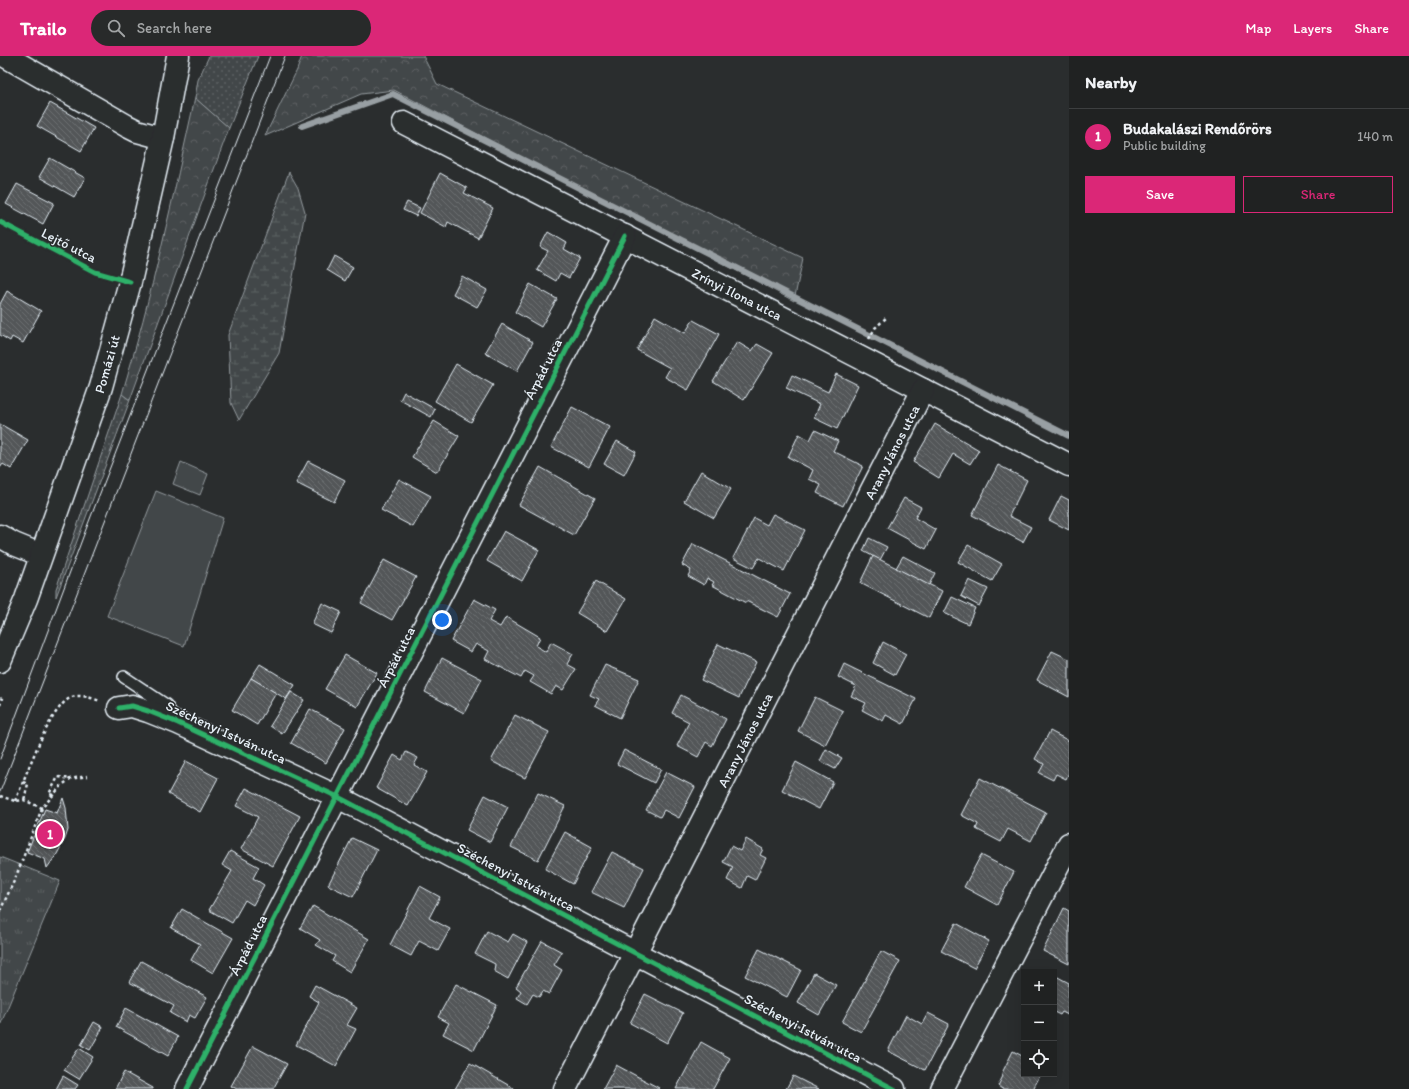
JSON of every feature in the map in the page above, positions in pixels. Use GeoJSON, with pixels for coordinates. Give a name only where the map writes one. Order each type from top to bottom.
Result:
{"type":"FeatureCollection","features":[{"type":"Feature","properties":{"kind":"street"},"geometry":{"type":"LineString","coordinates":[[5,56],[132,129],[162,138]]}},
{"type":"Feature","properties":{"kind":"street","name":"Pomázi út"},"geometry":{"type":"LineString","coordinates":[[0,661],[26,599],[101,387],[130,282],[162,138],[178,56]]}},
{"type":"Feature","properties":{"kind":"street","name":"Zrínyi Ilona utca"},"geometry":{"type":"LineString","coordinates":[[404,123],[1069,465]]}},
{"type":"Feature","properties":{"kind":"street","name":"Árpád utca"},"geometry":{"type":"LineString","coordinates":[[187,1089],[625,236]]}},
{"type":"Feature","properties":{"kind":"street","name":"Arany János utca"},"geometry":{"type":"LineString","coordinates":[[564,1089],[923,390]]}},
{"type":"Feature","properties":{"kind":"street"},"geometry":{"type":"LineString","coordinates":[[0,536],[14,544],[41,555]]}},
{"type":"Feature","properties":{"kind":"street","name":"Széchenyi István utca"},"geometry":{"type":"LineString","coordinates":[[119,708],[132,706],[178,723],[338,797],[894,1089]]}},
{"type":"Feature","properties":{"kind":"street"},"geometry":{"type":"LineString","coordinates":[[942,1089],[1069,844]]}},
{"type":"Feature","properties":{"kind":"lane"},"geometry":{"type":"LineString","coordinates":[[124,676],[166,705],[178,723]]}},
{"type":"Feature","properties":{"kind":"path"},"geometry":{"type":"LineString","coordinates":[[867,344],[875,328],[887,318]]}},
{"type":"Feature","properties":{"kind":"path"},"geometry":{"type":"LineString","coordinates":[[15,801],[47,727],[59,706],[71,697],[86,697],[119,708]]}},
{"type":"Feature","properties":{"kind":"path"},"geometry":{"type":"LineString","coordinates":[[0,698],[2,699],[0,704]]}},
{"type":"Feature","properties":{"kind":"path"},"geometry":{"type":"LineString","coordinates":[[53,795],[50,794],[58,777],[70,779],[87,776]]}},
{"type":"Feature","properties":{"kind":"path"},"geometry":{"type":"LineString","coordinates":[[0,911],[15,879],[42,808],[61,786],[70,779]]}},
{"type":"Feature","properties":{"kind":"path"},"geometry":{"type":"LineString","coordinates":[[24,782],[28,784],[24,800]]}},
{"type":"Feature","properties":{"kind":"path"},"geometry":{"type":"LineString","coordinates":[[0,796],[15,801],[24,800],[42,808]]}},
{"type":"Feature","properties":{"kind":"green space"},"geometry":{"type":"Polygon","coordinates":[[[209,56],[258,56],[229,128],[195,98],[198,80],[209,56]]]}},
{"type":"Feature","properties":{"kind":"green space"},"geometry":{"type":"Polygon","coordinates":[[[302,56],[423,56],[437,84],[803,258],[794,301],[394,90],[361,94],[265,136],[297,70],[302,56]]]}},
{"type":"Feature","properties":{"kind":"green space"},"geometry":{"type":"Polygon","coordinates":[[[195,98],[229,128],[130,400],[122,394],[143,320],[195,98]]]}},
{"type":"Feature","properties":{"kind":"green space"},"geometry":{"type":"Polygon","coordinates":[[[289,172],[298,188],[305,212],[279,353],[239,420],[231,403],[228,335],[289,172]]]}},
{"type":"Feature","properties":{"kind":"green space"},"geometry":{"type":"Polygon","coordinates":[[[122,394],[130,400],[56,597],[56,589],[122,394]]]}},
{"type":"Feature","properties":{"kind":"green space"},"geometry":{"type":"Polygon","coordinates":[[[181,462],[208,474],[200,495],[173,484],[181,462]]]}},
{"type":"Feature","properties":{"kind":"green space"},"geometry":{"type":"Polygon","coordinates":[[[156,491],[223,518],[184,646],[107,616],[156,491]]]}},
{"type":"Feature","properties":{"kind":"green space"},"geometry":{"type":"Polygon","coordinates":[[[0,857],[60,881],[0,1026],[0,857]]]}},
{"type":"Feature","properties":{"kind":"building"},"geometry":{"type":"Polygon","coordinates":[[[50,103],[94,128],[81,151],[37,126],[50,103]]]}},
{"type":"Feature","properties":{"kind":"building"},"geometry":{"type":"Polygon","coordinates":[[[50,158],[85,178],[74,197],[39,177],[50,158]]]}},
{"type":"Feature","properties":{"kind":"building"},"geometry":{"type":"Polygon","coordinates":[[[440,173],[467,188],[464,193],[493,208],[478,238],[448,222],[446,227],[420,213],[440,173]]]}},
{"type":"Feature","properties":{"kind":"building"},"geometry":{"type":"Polygon","coordinates":[[[17,184],[54,203],[43,224],[6,204],[17,184]]]}},
{"type":"Feature","properties":{"kind":"building"},"geometry":{"type":"Polygon","coordinates":[[[407,202],[420,208],[416,216],[403,210],[407,202]]]}},
{"type":"Feature","properties":{"kind":"building"},"geometry":{"type":"Polygon","coordinates":[[[548,232],[567,243],[564,249],[580,258],[569,278],[560,273],[556,281],[537,270],[548,251],[540,247],[548,232]]]}},
{"type":"Feature","properties":{"kind":"building"},"geometry":{"type":"Polygon","coordinates":[[[334,256],[353,267],[345,281],[327,270],[334,256]]]}},
{"type":"Feature","properties":{"kind":"building"},"geometry":{"type":"Polygon","coordinates":[[[462,276],[487,290],[477,307],[453,294],[462,276]]]}},
{"type":"Feature","properties":{"kind":"building"},"geometry":{"type":"Polygon","coordinates":[[[530,284],[557,299],[541,327],[515,312],[530,284]]]}},
{"type":"Feature","properties":{"kind":"building"},"geometry":{"type":"Polygon","coordinates":[[[7,291],[41,311],[23,343],[12,337],[10,341],[0,335],[0,304],[7,291]]]}},
{"type":"Feature","properties":{"kind":"building"},"geometry":{"type":"Polygon","coordinates":[[[655,316],[685,333],[693,320],[719,334],[688,390],[665,377],[670,368],[637,350],[655,316]]]}},
{"type":"Feature","properties":{"kind":"building"},"geometry":{"type":"Polygon","coordinates":[[[502,324],[533,342],[517,371],[485,353],[502,324]]]}},
{"type":"Feature","properties":{"kind":"building"},"geometry":{"type":"Polygon","coordinates":[[[737,342],[752,351],[757,344],[773,353],[744,400],[713,381],[737,342]]]}},
{"type":"Feature","properties":{"kind":"building"},"geometry":{"type":"Polygon","coordinates":[[[456,364],[493,385],[471,422],[435,401],[456,364]]]}},
{"type":"Feature","properties":{"kind":"building"},"geometry":{"type":"Polygon","coordinates":[[[836,374],[858,385],[837,429],[814,418],[820,404],[786,388],[792,375],[828,392],[836,374]]]}},
{"type":"Feature","properties":{"kind":"building"},"geometry":{"type":"Polygon","coordinates":[[[404,392],[435,409],[431,417],[400,400],[404,392]]]}},
{"type":"Feature","properties":{"kind":"building"},"geometry":{"type":"Polygon","coordinates":[[[572,407],[610,427],[589,467],[551,447],[572,407]]]}},
{"type":"Feature","properties":{"kind":"building"},"geometry":{"type":"Polygon","coordinates":[[[434,421],[459,436],[437,472],[412,457],[434,421]]]}},
{"type":"Feature","properties":{"kind":"building"},"geometry":{"type":"Polygon","coordinates":[[[0,424],[28,440],[11,469],[3,464],[0,468],[0,424]]]}},
{"type":"Feature","properties":{"kind":"building"},"geometry":{"type":"Polygon","coordinates":[[[935,424],[979,450],[970,464],[953,454],[939,478],[913,462],[935,424]]]}},
{"type":"Feature","properties":{"kind":"building"},"geometry":{"type":"Polygon","coordinates":[[[815,430],[838,441],[833,451],[863,466],[843,506],[817,493],[821,485],[809,479],[813,470],[788,457],[799,434],[810,440],[815,430]]]}},
{"type":"Feature","properties":{"kind":"building"},"geometry":{"type":"Polygon","coordinates":[[[617,441],[636,452],[624,475],[604,464],[617,441]]]}},
{"type":"Feature","properties":{"kind":"building"},"geometry":{"type":"Polygon","coordinates":[[[308,461],[345,480],[334,502],[296,483],[308,461]]]}},
{"type":"Feature","properties":{"kind":"building"},"geometry":{"type":"Polygon","coordinates":[[[998,465],[1027,480],[1009,516],[1031,527],[1023,542],[972,515],[998,465]]]}},
{"type":"Feature","properties":{"kind":"building"},"geometry":{"type":"Polygon","coordinates":[[[540,467],[595,498],[574,535],[519,505],[540,467]]]}},
{"type":"Feature","properties":{"kind":"building"},"geometry":{"type":"Polygon","coordinates":[[[701,471],[731,489],[714,518],[684,501],[701,471]]]}},
{"type":"Feature","properties":{"kind":"building"},"geometry":{"type":"Polygon","coordinates":[[[399,479],[431,496],[413,527],[381,510],[399,479]]]}},
{"type":"Feature","properties":{"kind":"building"},"geometry":{"type":"Polygon","coordinates":[[[1061,496],[1069,500],[1069,530],[1049,520],[1061,496]]]}},
{"type":"Feature","properties":{"kind":"building"},"geometry":{"type":"Polygon","coordinates":[[[904,498],[921,507],[915,518],[936,530],[926,549],[887,528],[904,498]]]}},
{"type":"Feature","properties":{"kind":"building"},"geometry":{"type":"Polygon","coordinates":[[[773,514],[805,530],[784,571],[759,558],[753,568],[733,558],[754,518],[767,525],[773,514]]]}},
{"type":"Feature","properties":{"kind":"building"},"geometry":{"type":"Polygon","coordinates":[[[504,531],[539,550],[522,581],[487,561],[504,531]]]}},
{"type":"Feature","properties":{"kind":"building"},"geometry":{"type":"Polygon","coordinates":[[[869,538],[887,547],[880,560],[863,551],[869,538]]]}},
{"type":"Feature","properties":{"kind":"building"},"geometry":{"type":"Polygon","coordinates":[[[693,544],[790,594],[778,617],[746,601],[746,603],[712,585],[714,582],[707,578],[704,585],[688,576],[691,570],[682,565],[693,544]]]}},
{"type":"Feature","properties":{"kind":"building"},"geometry":{"type":"Polygon","coordinates":[[[968,545],[1002,564],[992,581],[958,562],[968,545]]]}},
{"type":"Feature","properties":{"kind":"building"},"geometry":{"type":"Polygon","coordinates":[[[873,556],[942,591],[929,618],[860,583],[873,556]]]}},
{"type":"Feature","properties":{"kind":"building"},"geometry":{"type":"Polygon","coordinates":[[[903,556],[935,573],[929,585],[896,568],[903,556]]]}},
{"type":"Feature","properties":{"kind":"building"},"geometry":{"type":"Polygon","coordinates":[[[384,560],[416,577],[392,620],[361,603],[384,560]]]}},
{"type":"Feature","properties":{"kind":"building"},"geometry":{"type":"Polygon","coordinates":[[[969,580],[988,589],[979,606],[961,596],[969,580]]]}},
{"type":"Feature","properties":{"kind":"building"},"geometry":{"type":"Polygon","coordinates":[[[596,581],[626,599],[607,631],[577,613],[596,581]]]}},
{"type":"Feature","properties":{"kind":"building"},"geometry":{"type":"Polygon","coordinates":[[[952,597],[975,608],[968,624],[944,613],[952,597]]]}},
{"type":"Feature","properties":{"kind":"building"},"geometry":{"type":"Polygon","coordinates":[[[474,599],[495,610],[489,621],[500,627],[506,617],[540,637],[536,646],[546,652],[551,642],[573,654],[567,664],[576,669],[563,690],[556,686],[551,694],[530,682],[534,676],[525,671],[521,678],[485,659],[489,651],[476,644],[471,652],[451,641],[474,599]]]}},
{"type":"Feature","properties":{"kind":"building"},"geometry":{"type":"Polygon","coordinates":[[[322,603],[341,612],[331,633],[312,624],[322,603]]]}},
{"type":"Feature","properties":{"kind":"building"},"geometry":{"type":"Polygon","coordinates":[[[883,642],[906,654],[895,675],[873,663],[883,642]]]}},
{"type":"Feature","properties":{"kind":"building"},"geometry":{"type":"Polygon","coordinates":[[[718,644],[756,662],[739,698],[701,680],[718,644]]]}},
{"type":"Feature","properties":{"kind":"building"},"geometry":{"type":"Polygon","coordinates":[[[1052,651],[1069,659],[1069,697],[1037,680],[1052,651]]]}},
{"type":"Feature","properties":{"kind":"building"},"geometry":{"type":"Polygon","coordinates":[[[345,655],[377,673],[357,707],[325,689],[345,655]]]}},
{"type":"Feature","properties":{"kind":"building"},"geometry":{"type":"Polygon","coordinates":[[[442,658],[482,679],[464,713],[425,692],[442,658]]]}},
{"type":"Feature","properties":{"kind":"building"},"geometry":{"type":"Polygon","coordinates":[[[260,664],[295,685],[286,699],[251,678],[260,664]]]}},
{"type":"Feature","properties":{"kind":"building"},"geometry":{"type":"Polygon","coordinates":[[[844,664],[916,699],[903,724],[886,715],[883,721],[862,710],[866,703],[851,696],[856,686],[838,677],[844,664]]]}},
{"type":"Feature","properties":{"kind":"building"},"geometry":{"type":"Polygon","coordinates":[[[605,665],[639,679],[620,718],[595,705],[599,699],[590,695],[605,665]]]}},
{"type":"Feature","properties":{"kind":"building"},"geometry":{"type":"Polygon","coordinates":[[[251,678],[276,693],[257,725],[232,710],[251,678]]]}},
{"type":"Feature","properties":{"kind":"building"},"geometry":{"type":"Polygon","coordinates":[[[291,692],[304,700],[282,734],[270,726],[291,692]]]}},
{"type":"Feature","properties":{"kind":"building"},"geometry":{"type":"Polygon","coordinates":[[[681,695],[726,719],[712,746],[706,742],[698,757],[677,746],[689,722],[672,713],[681,695]]]}},
{"type":"Feature","properties":{"kind":"building"},"geometry":{"type":"Polygon","coordinates":[[[815,697],[843,711],[825,745],[798,731],[815,697]]]}},
{"type":"Feature","properties":{"kind":"building"},"geometry":{"type":"Polygon","coordinates":[[[310,709],[345,728],[326,763],[291,743],[310,709]]]}},
{"type":"Feature","properties":{"kind":"building"},"geometry":{"type":"Polygon","coordinates":[[[515,715],[549,732],[525,778],[491,761],[515,715]]]}},
{"type":"Feature","properties":{"kind":"building"},"geometry":{"type":"Polygon","coordinates":[[[1050,731],[1069,741],[1069,773],[1066,779],[1056,774],[1053,780],[1039,773],[1044,764],[1035,759],[1050,731]]]}},
{"type":"Feature","properties":{"kind":"building"},"geometry":{"type":"Polygon","coordinates":[[[826,749],[842,758],[835,769],[820,761],[826,749]]]}},
{"type":"Feature","properties":{"kind":"building"},"geometry":{"type":"Polygon","coordinates":[[[624,750],[661,769],[654,783],[617,764],[624,750]]]}},
{"type":"Feature","properties":{"kind":"building"},"geometry":{"type":"Polygon","coordinates":[[[406,752],[418,758],[414,765],[427,772],[408,806],[376,788],[394,755],[402,760],[406,752]]]}},
{"type":"Feature","properties":{"kind":"building"},"geometry":{"type":"Polygon","coordinates":[[[186,761],[218,778],[200,812],[168,794],[186,761]]]}},
{"type":"Feature","properties":{"kind":"building"},"geometry":{"type":"Polygon","coordinates":[[[796,762],[833,782],[819,809],[782,790],[796,762]]]}},
{"type":"Feature","properties":{"kind":"building"},"geometry":{"type":"Polygon","coordinates":[[[666,772],[695,787],[679,818],[664,810],[660,817],[646,810],[666,772]]]}},
{"type":"Feature","properties":{"kind":"building"},"geometry":{"type":"Polygon","coordinates":[[[980,778],[1046,812],[1031,841],[1008,829],[1001,842],[976,829],[978,824],[961,815],[980,778]]]}},
{"type":"Feature","properties":{"kind":"building"},"geometry":{"type":"Polygon","coordinates":[[[246,788],[300,816],[273,866],[241,849],[258,817],[236,806],[246,788]]]}},
{"type":"Feature","properties":{"kind":"building"},"geometry":{"type":"Polygon","coordinates":[[[538,793],[565,806],[538,860],[511,847],[538,793]]]}},
{"type":"Feature","properties":{"kind":"building"},"geometry":{"type":"Polygon","coordinates":[[[485,795],[508,807],[490,842],[467,830],[485,795]]]}},
{"type":"Feature","properties":{"kind":"building"},"geometry":{"type":"Polygon","coordinates":[[[63,798],[66,808],[68,830],[57,854],[47,868],[45,859],[27,852],[45,809],[57,813],[63,798]]]}},
{"type":"Feature","properties":{"kind":"building"},"geometry":{"type":"Polygon","coordinates":[[[565,832],[592,847],[573,884],[545,869],[565,832]]]}},
{"type":"Feature","properties":{"kind":"building"},"geometry":{"type":"Polygon","coordinates":[[[352,838],[377,850],[353,897],[328,885],[352,838]]]}},
{"type":"Feature","properties":{"kind":"building"},"geometry":{"type":"Polygon","coordinates":[[[746,839],[763,849],[760,855],[766,858],[755,880],[747,876],[742,888],[727,880],[733,867],[723,862],[731,846],[740,851],[746,839]]]}},
{"type":"Feature","properties":{"kind":"building"},"geometry":{"type":"Polygon","coordinates":[[[230,851],[259,867],[253,878],[264,885],[253,905],[245,900],[232,923],[209,910],[232,871],[222,865],[230,851]]]}},
{"type":"Feature","properties":{"kind":"building"},"geometry":{"type":"Polygon","coordinates":[[[612,852],[644,868],[624,908],[591,892],[612,852]]]}},
{"type":"Feature","properties":{"kind":"building"},"geometry":{"type":"Polygon","coordinates":[[[981,855],[1014,872],[997,905],[964,887],[981,855]]]}},
{"type":"Feature","properties":{"kind":"building"},"geometry":{"type":"Polygon","coordinates":[[[420,886],[440,897],[429,918],[450,929],[438,951],[419,941],[411,956],[390,945],[420,886]]]}},
{"type":"Feature","properties":{"kind":"building"},"geometry":{"type":"Polygon","coordinates":[[[313,906],[369,939],[350,972],[332,961],[335,956],[316,945],[320,940],[300,928],[313,906]]]}},
{"type":"Feature","properties":{"kind":"building"},"geometry":{"type":"Polygon","coordinates":[[[1064,908],[1069,911],[1069,964],[1043,951],[1064,908]]]}},
{"type":"Feature","properties":{"kind":"building"},"geometry":{"type":"Polygon","coordinates":[[[182,909],[233,938],[213,973],[191,960],[200,944],[171,928],[182,909]]]}},
{"type":"Feature","properties":{"kind":"building"},"geometry":{"type":"Polygon","coordinates":[[[956,923],[989,941],[974,968],[941,951],[956,923]]]}},
{"type":"Feature","properties":{"kind":"building"},"geometry":{"type":"Polygon","coordinates":[[[487,931],[508,942],[513,934],[527,942],[508,979],[494,971],[495,964],[475,954],[487,931]]]}},
{"type":"Feature","properties":{"kind":"building"},"geometry":{"type":"Polygon","coordinates":[[[542,941],[562,952],[554,965],[562,970],[549,994],[543,991],[539,997],[533,994],[527,1004],[517,998],[521,991],[516,987],[542,941]]]}},
{"type":"Feature","properties":{"kind":"building"},"geometry":{"type":"Polygon","coordinates":[[[759,949],[801,970],[787,997],[745,976],[759,949]]]}},
{"type":"Feature","properties":{"kind":"building"},"geometry":{"type":"Polygon","coordinates":[[[881,951],[900,961],[861,1032],[842,1022],[881,951]]]}},
{"type":"Feature","properties":{"kind":"building"},"geometry":{"type":"Polygon","coordinates":[[[141,961],[207,997],[195,1018],[189,1015],[186,1022],[170,1013],[174,1006],[129,982],[141,961]]]}},
{"type":"Feature","properties":{"kind":"building"},"geometry":{"type":"Polygon","coordinates":[[[814,973],[836,985],[819,1015],[798,1003],[814,973]]]}},
{"type":"Feature","properties":{"kind":"building"},"geometry":{"type":"Polygon","coordinates":[[[1057,977],[1069,983],[1068,1015],[1062,1012],[1060,1015],[1057,1014],[1057,977]]]}},
{"type":"Feature","properties":{"kind":"building"},"geometry":{"type":"Polygon","coordinates":[[[456,984],[497,1005],[474,1050],[443,1034],[449,1023],[438,1017],[456,984]]]}},
{"type":"Feature","properties":{"kind":"building"},"geometry":{"type":"Polygon","coordinates":[[[315,985],[357,1008],[347,1025],[356,1029],[336,1066],[296,1045],[319,1002],[309,996],[315,985]]]}},
{"type":"Feature","properties":{"kind":"building"},"geometry":{"type":"Polygon","coordinates":[[[645,994],[683,1013],[667,1043],[630,1023],[645,994]]]}},
{"type":"Feature","properties":{"kind":"building"},"geometry":{"type":"Polygon","coordinates":[[[126,1008],[178,1037],[168,1056],[116,1027],[126,1008]]]}},
{"type":"Feature","properties":{"kind":"building"},"geometry":{"type":"Polygon","coordinates":[[[928,1013],[949,1024],[925,1070],[888,1051],[906,1015],[922,1024],[928,1013]]]}},
{"type":"Feature","properties":{"kind":"building"},"geometry":{"type":"Polygon","coordinates":[[[94,1022],[103,1027],[90,1050],[81,1045],[94,1022]]]}},
{"type":"Feature","properties":{"kind":"building"},"geometry":{"type":"Polygon","coordinates":[[[701,1042],[730,1058],[713,1089],[676,1089],[701,1042]]]}},
{"type":"Feature","properties":{"kind":"building"},"geometry":{"type":"Polygon","coordinates":[[[253,1046],[287,1064],[273,1089],[237,1089],[231,1086],[253,1046]]]}},
{"type":"Feature","properties":{"kind":"building"},"geometry":{"type":"Polygon","coordinates":[[[79,1048],[93,1057],[79,1079],[64,1070],[79,1048]]]}},
{"type":"Feature","properties":{"kind":"building"},"geometry":{"type":"Polygon","coordinates":[[[1013,1051],[1021,1055],[1021,1077],[1039,1077],[1033,1089],[1002,1089],[998,1086],[1003,1076],[1001,1075],[1013,1051]]]}},
{"type":"Feature","properties":{"kind":"building"},"geometry":{"type":"Polygon","coordinates":[[[470,1063],[515,1089],[455,1089],[470,1063]]]}},
{"type":"Feature","properties":{"kind":"building"},"geometry":{"type":"Polygon","coordinates":[[[616,1065],[659,1088],[603,1089],[616,1065]]]}},
{"type":"Feature","properties":{"kind":"building"},"geometry":{"type":"Polygon","coordinates":[[[124,1072],[153,1088],[153,1089],[115,1089],[124,1072]]]}},
{"type":"Feature","properties":{"kind":"building"},"geometry":{"type":"Polygon","coordinates":[[[63,1076],[78,1085],[75,1089],[56,1089],[63,1076]]]}},
{"type":"Feature","properties":{"kind":"building"},"geometry":{"type":"Polygon","coordinates":[[[793,1076],[819,1089],[786,1089],[793,1076]]]}},
{"type":"Feature","properties":{"kind":"waterway"},"geometry":{"type":"LineString","coordinates":[[302,126],[393,94],[1069,436]]}},
{"type":"Feature","properties":{"kind":"tram line"},"geometry":{"type":"LineString","coordinates":[[0,759],[83,537],[270,56]]}},
{"type":"Feature","properties":{"kind":"tram line"},"geometry":{"type":"LineString","coordinates":[[0,792],[285,56]]}},
{"type":"Feature","properties":{"kind":"cycle path","name":"Lejtő utca"},"geometry":{"type":"LineString","coordinates":[[0,222],[95,272],[130,282]]}},
{"type":"Feature","properties":{"kind":"cycle path"},"geometry":{"type":"LineString","coordinates":[[187,1089],[625,236]]}},
{"type":"Feature","properties":{"kind":"cycle path"},"geometry":{"type":"LineString","coordinates":[[119,708],[132,706],[178,723],[338,797],[894,1089]]}},
{"type":"Feature","properties":{"kind":"place","name":"Budakalászi Rendőrörs"},"geometry":{"type":"Point","coordinates":[50,834]}}]}
